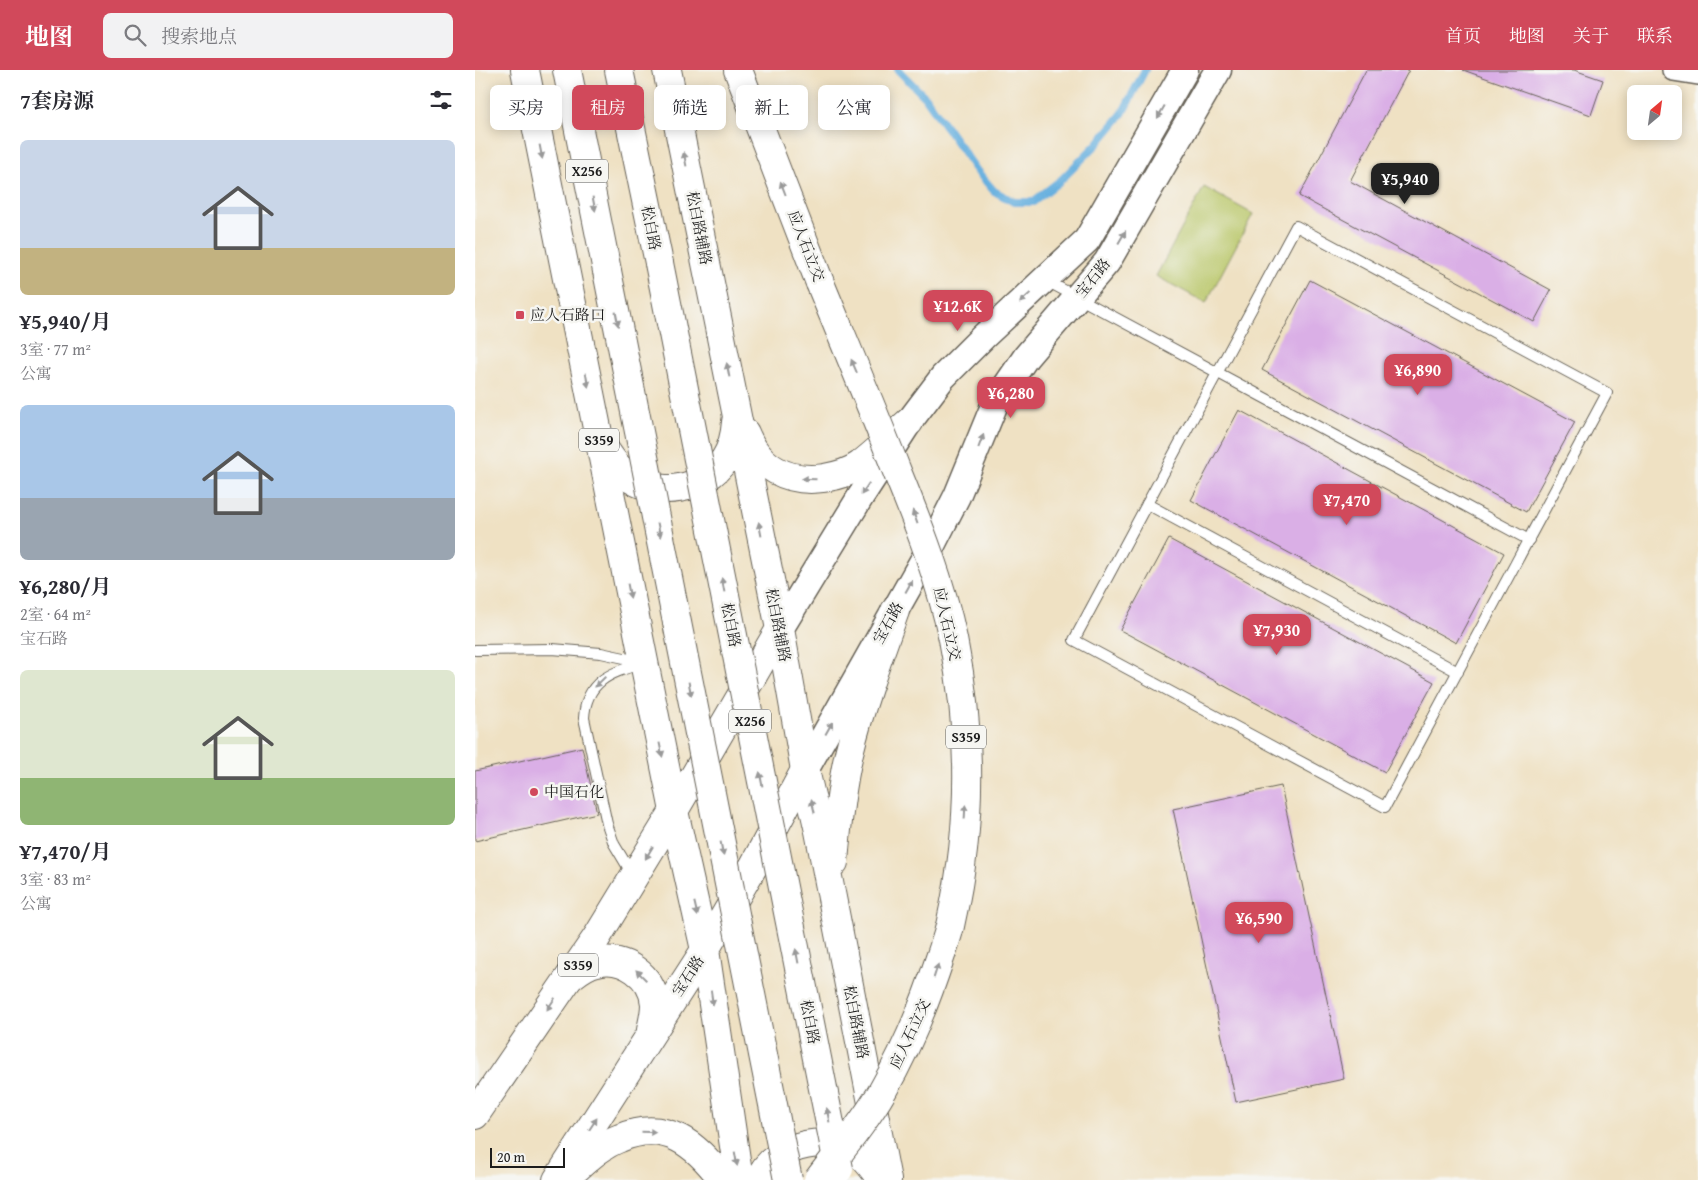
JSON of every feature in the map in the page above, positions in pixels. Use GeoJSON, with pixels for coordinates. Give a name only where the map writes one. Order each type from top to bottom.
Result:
{"type":"FeatureCollection","features":[{"type":"Feature","properties":{"kind":"main road","name":"S359"},"geometry":{"type":"LineString","coordinates":[[525,70],[674,811]]}},
{"type":"Feature","properties":{"kind":"main road","name":"X256"},"geometry":{"type":"LineString","coordinates":[[567,70],[788,1180]]}},
{"type":"Feature","properties":{"kind":"main road","name":"松白路"},"geometry":{"type":"LineString","coordinates":[[619,70],[841,1180]]}},
{"type":"Feature","properties":{"kind":"main road","name":"松白路辅路"},"geometry":{"type":"LineString","coordinates":[[667,70],[780,628],[805,770],[887,1180]]}},
{"type":"Feature","properties":{"kind":"main road","name":"应人石立交"},"geometry":{"type":"LineString","coordinates":[[737,70],[934,568],[953,638],[965,711],[967,778],[963,860],[951,923],[930,990],[908,1042],[882,1092],[852,1136],[818,1180]]}},
{"type":"Feature","properties":{"kind":"main road"},"geometry":{"type":"LineString","coordinates":[[736,413],[750,446],[762,461],[784,475],[808,480],[839,476],[859,466],[909,422]]}},
{"type":"Feature","properties":{"kind":"main road"},"geometry":{"type":"LineString","coordinates":[[599,439],[611,459],[626,475],[646,486],[668,490],[691,486],[710,475],[725,459],[734,438],[736,413]]}},
{"type":"Feature","properties":{"kind":"main road"},"geometry":{"type":"LineString","coordinates":[[831,896],[838,819],[849,753],[868,685],[895,611]]}},
{"type":"Feature","properties":{"kind":"main road","name":"宝石路"},"geometry":{"type":"LineString","coordinates":[[475,1115],[569,979],[634,878],[780,628]]}},
{"type":"Feature","properties":{"kind":"main road","name":"宝石路"},"geometry":{"type":"LineString","coordinates":[[557,1180],[705,950],[753,867],[805,770]]}},
{"type":"Feature","properties":{"kind":"main road"},"geometry":{"type":"LineString","coordinates":[[674,811],[705,950],[739,1180]]}},
{"type":"Feature","properties":{"kind":"main road"},"geometry":{"type":"LineString","coordinates":[[569,979],[583,968],[605,961],[628,965],[641,974],[651,987],[655,1002],[654,1018],[649,1036]]}},
{"type":"Feature","properties":{"kind":"main road"},"geometry":{"type":"LineString","coordinates":[[563,1180],[593,1155],[619,1138],[644,1131],[669,1133],[691,1145],[710,1162],[723,1180]]}},
{"type":"Feature","properties":{"kind":"main road"},"geometry":{"type":"LineString","coordinates":[[759,1180],[760,1176],[776,1158],[797,1146],[820,1143],[843,1147],[864,1158],[882,1180]]}},
{"type":"Feature","properties":{"kind":"street","name":"宝石路"},"geometry":{"type":"LineString","coordinates":[[780,628],[909,422],[943,377],[1087,240],[1185,70]]}},
{"type":"Feature","properties":{"kind":"street","name":"宝石路"},"geometry":{"type":"LineString","coordinates":[[805,770],[895,611],[957,496],[996,401],[1026,357],[1107,262],[1218,70]]}},
{"type":"Feature","properties":{"kind":"street"},"geometry":{"type":"LineString","coordinates":[[1673,70],[1698,74]]}},
{"type":"Feature","properties":{"kind":"lane"},"geometry":{"type":"LineString","coordinates":[[1296,226],[1607,393],[1385,807],[1074,640],[1147,504],[1296,226]]}},
{"type":"Feature","properties":{"kind":"lane"},"geometry":{"type":"LineString","coordinates":[[1044,280],[1529,540]]}},
{"type":"Feature","properties":{"kind":"lane"},"geometry":{"type":"LineString","coordinates":[[1147,504],[1458,672]]}},
{"type":"Feature","properties":{"kind":"lane"},"geometry":{"type":"LineString","coordinates":[[475,650],[552,649],[601,653],[643,662]]}},
{"type":"Feature","properties":{"kind":"lane"},"geometry":{"type":"LineString","coordinates":[[634,878],[614,844],[607,824],[584,718],[584,706],[590,693],[602,679],[617,671],[643,662]]}},
{"type":"Feature","properties":{"kind":"green space"},"geometry":{"type":"Polygon","coordinates":[[[1204,187],[1253,214],[1206,303],[1156,276],[1204,187]]]}},
{"type":"Feature","properties":{"kind":"building"},"geometry":{"type":"Polygon","coordinates":[[[1366,70],[1409,70],[1350,181],[1551,290],[1534,322],[1299,196],[1366,70]]]}},
{"type":"Feature","properties":{"kind":"building"},"geometry":{"type":"Polygon","coordinates":[[[1463,70],[1574,70],[1603,80],[1591,115],[1463,70]]]}},
{"type":"Feature","properties":{"kind":"building"},"geometry":{"type":"Polygon","coordinates":[[[1310,280],[1575,422],[1526,512],[1262,370],[1310,280]]]}},
{"type":"Feature","properties":{"kind":"building"},"geometry":{"type":"Polygon","coordinates":[[[1239,410],[1504,553],[1456,643],[1191,500],[1239,410]]]}},
{"type":"Feature","properties":{"kind":"building"},"geometry":{"type":"Polygon","coordinates":[[[1169,539],[1434,682],[1385,772],[1120,630],[1169,539]]]}},
{"type":"Feature","properties":{"kind":"building","name":"中国石化"},"geometry":{"type":"Polygon","coordinates":[[[582,747],[597,813],[475,841],[475,771],[582,747]]]}},
{"type":"Feature","properties":{"kind":"building"},"geometry":{"type":"Polygon","coordinates":[[[1281,786],[1344,1079],[1236,1102],[1173,809],[1281,786]]]}},
{"type":"Feature","properties":{"kind":"waterway"},"geometry":{"type":"LineString","coordinates":[[898,70],[925,97],[977,171],[994,191],[1014,202],[1033,202],[1061,180],[1097,144],[1122,114],[1145,70]]}},
{"type":"Feature","properties":{"kind":"place","name":"应人石路口"},"geometry":{"type":"Point","coordinates":[520,315]}},
{"type":"Feature","properties":{"kind":"place","name":"中国石化"},"geometry":{"type":"Point","coordinates":[534,792]}}]}
